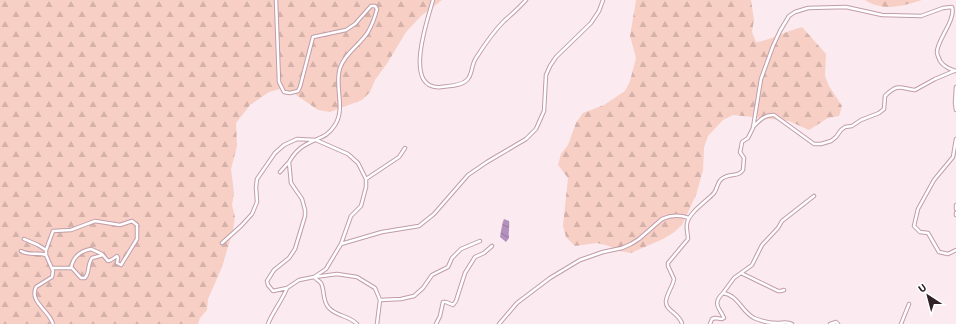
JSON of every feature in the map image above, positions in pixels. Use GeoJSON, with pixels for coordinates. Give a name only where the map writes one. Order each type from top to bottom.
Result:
{"type":"FeatureCollection","features":[{"type":"Feature","properties":{"kind":"street"},"geometry":{"type":"LineString","coordinates":[[276,0],[279,82],[284,92],[290,93],[298,91],[300,88],[313,37],[346,30],[355,24],[371,6],[375,6],[377,8],[373,23],[368,33],[350,52],[340,68],[338,78],[340,101],[337,123],[330,132],[299,149],[280,172]]}},
{"type":"Feature","properties":{"kind":"street"},"geometry":{"type":"LineString","coordinates":[[433,0],[422,42],[419,66],[424,80],[430,85],[438,87],[464,83],[472,73],[476,58],[497,29],[526,0]]}},
{"type":"Feature","properties":{"kind":"street"},"geometry":{"type":"LineString","coordinates":[[340,244],[382,232],[419,226],[434,214],[468,175],[526,139],[536,129],[544,111],[546,75],[550,66],[556,57],[591,24],[603,0]]}},
{"type":"Feature","properties":{"kind":"street"},"geometry":{"type":"LineString","coordinates":[[682,324],[680,317],[667,307],[666,304],[674,279],[668,263],[688,239],[687,225],[690,218],[699,206],[712,194],[720,180],[728,175],[742,173],[744,158],[740,152],[742,142],[748,138],[753,128],[761,79],[773,46],[789,16],[808,8],[846,7],[882,15],[921,16],[950,7],[954,8],[956,19]]}},
{"type":"Feature","properties":{"kind":"street"},"geometry":{"type":"LineString","coordinates":[[951,29],[938,47],[937,52],[942,64],[955,71]]}},
{"type":"Feature","properties":{"kind":"street"},"geometry":{"type":"LineString","coordinates":[[753,128],[765,116],[769,114],[774,115],[814,144],[821,144],[831,141],[836,137],[840,130],[845,127],[852,126],[858,121],[876,115],[884,109],[885,96],[897,87],[900,86],[915,90],[934,78],[955,71]]}},
{"type":"Feature","properties":{"kind":"street"},"geometry":{"type":"LineString","coordinates":[[956,87],[956,110]]}},
{"type":"Feature","properties":{"kind":"street"},"geometry":{"type":"LineString","coordinates":[[222,243],[242,226],[252,214],[257,202],[257,179],[275,154],[284,145],[297,139],[316,140],[348,154],[358,163],[366,179],[366,187],[361,206],[351,216],[340,244],[326,269],[314,276]]}},
{"type":"Feature","properties":{"kind":"street"},"geometry":{"type":"LineString","coordinates":[[956,139],[953,157],[934,180],[918,209],[914,226],[920,232],[928,233],[939,252],[948,254],[956,250]]}},
{"type":"Feature","properties":{"kind":"street"},"geometry":{"type":"LineString","coordinates":[[366,179],[399,156],[405,148]]}},
{"type":"Feature","properties":{"kind":"street"},"geometry":{"type":"LineString","coordinates":[[289,162],[291,184],[302,199],[306,210],[305,216],[295,249],[289,258],[274,270],[267,281],[268,286],[273,291],[287,288],[299,280],[314,276],[337,274],[357,277],[375,288],[380,300],[377,324]]}},
{"type":"Feature","properties":{"kind":"street"},"geometry":{"type":"LineString","coordinates":[[710,324],[712,319],[724,318],[717,306],[718,299],[731,281],[752,265],[762,245],[778,228],[782,221],[814,196]]}},
{"type":"Feature","properties":{"kind":"street"},"geometry":{"type":"LineString","coordinates":[[499,324],[517,302],[571,265],[603,252],[622,248],[631,244],[666,217],[683,216],[690,218]]}},
{"type":"Feature","properties":{"kind":"street"},"geometry":{"type":"LineString","coordinates":[[52,324],[48,313],[35,299],[33,294],[36,287],[52,277],[52,268],[46,255],[46,250],[53,231],[71,230],[95,222],[120,225],[132,222],[136,223],[137,239],[122,264],[118,264],[117,256],[110,261],[96,250],[87,250],[75,257],[71,268]]}},
{"type":"Feature","properties":{"kind":"street"},"geometry":{"type":"LineString","coordinates":[[24,239],[46,250]]}},
{"type":"Feature","properties":{"kind":"street"},"geometry":{"type":"LineString","coordinates":[[380,300],[401,299],[414,296],[423,288],[432,275],[448,267],[452,258],[461,249],[480,241]]}},
{"type":"Feature","properties":{"kind":"street"},"geometry":{"type":"LineString","coordinates":[[436,324],[440,316],[443,302],[453,305],[456,302],[465,273],[475,257],[484,253],[492,246]]}},
{"type":"Feature","properties":{"kind":"street"},"geometry":{"type":"LineString","coordinates":[[21,252],[46,255]]}},
{"type":"Feature","properties":{"kind":"street"},"geometry":{"type":"LineString","coordinates":[[52,268],[72,268],[81,278],[85,278],[88,274],[89,261],[94,257],[104,255]]}},
{"type":"Feature","properties":{"kind":"street"},"geometry":{"type":"LineString","coordinates":[[741,273],[778,290],[784,290]]}},
{"type":"Feature","properties":{"kind":"street"},"geometry":{"type":"LineString","coordinates":[[314,276],[321,284],[329,309],[353,320],[357,324]]}},
{"type":"Feature","properties":{"kind":"street"},"geometry":{"type":"LineString","coordinates":[[268,324],[272,315],[283,299],[287,288]]}},
{"type":"Feature","properties":{"kind":"street"},"geometry":{"type":"LineString","coordinates":[[723,293],[729,294],[753,318],[763,321],[777,323],[787,322],[792,324]]}},
{"type":"Feature","properties":{"kind":"street"},"geometry":{"type":"LineString","coordinates":[[901,324],[909,304]]}},
{"type":"Feature","properties":{"kind":"street"},"geometry":{"type":"LineString","coordinates":[[830,324],[836,322],[838,324]]}},
{"type":"Feature","properties":{"kind":"green space"},"geometry":{"type":"Polygon","coordinates":[[[0,0],[442,0],[421,16],[406,32],[375,80],[370,92],[362,100],[330,112],[318,110],[292,92],[280,89],[269,92],[250,105],[236,123],[237,146],[231,169],[234,193],[232,205],[235,217],[233,230],[222,267],[208,299],[207,310],[200,318],[198,324],[0,324],[0,0]]]}},
{"type":"Feature","properties":{"kind":"green space"},"geometry":{"type":"Polygon","coordinates":[[[636,0],[751,0],[754,20],[752,32],[756,42],[802,27],[826,54],[825,76],[829,86],[842,106],[839,116],[828,118],[809,130],[789,121],[733,115],[723,120],[708,136],[704,147],[703,170],[696,195],[682,225],[673,233],[631,253],[619,251],[609,246],[597,243],[575,246],[566,237],[563,226],[568,178],[558,165],[561,154],[568,145],[576,123],[583,113],[604,105],[625,91],[630,81],[636,58],[630,36],[636,0]]]}},
{"type":"Feature","properties":{"kind":"green space"},"geometry":{"type":"Polygon","coordinates":[[[865,0],[922,0],[900,6],[886,7],[872,4],[865,0]]]}},
{"type":"Feature","properties":{"kind":"water"},"geometry":{"type":"Polygon","coordinates":[[[504,219],[509,221],[509,238],[506,242],[500,237],[504,219]]]}}]}
